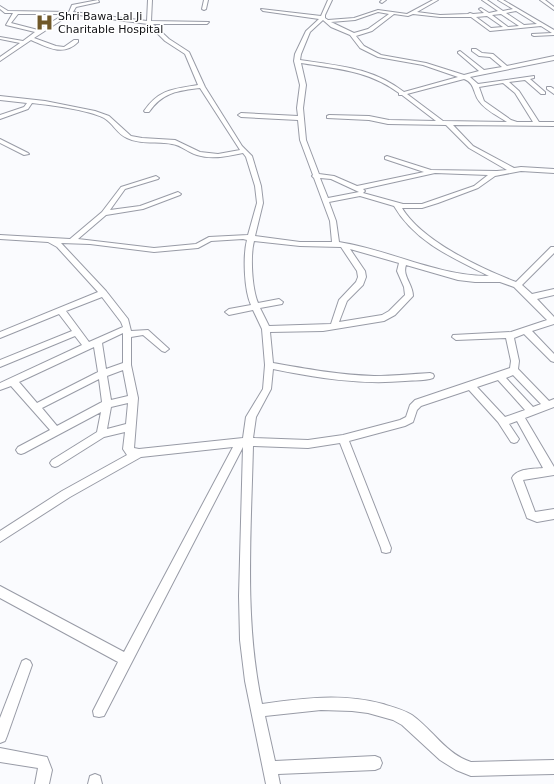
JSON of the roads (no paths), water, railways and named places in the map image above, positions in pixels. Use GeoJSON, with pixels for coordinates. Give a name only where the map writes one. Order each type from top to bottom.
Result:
{"type":"FeatureCollection","features":[{"type":"Feature","properties":{"kind":"street"},"geometry":{"type":"LineString","coordinates":[[204,9],[206,0]]}},
{"type":"Feature","properties":{"kind":"street"},"geometry":{"type":"LineString","coordinates":[[330,0],[323,15],[325,19],[335,27],[350,32],[362,47],[380,56],[417,62],[465,76],[473,81],[477,86],[479,98],[482,102],[509,121],[516,124]]}},
{"type":"Feature","properties":{"kind":"street"},"geometry":{"type":"LineString","coordinates":[[263,10],[325,19],[354,19],[375,12],[405,16],[436,0]]}},
{"type":"Feature","properties":{"kind":"street"},"geometry":{"type":"LineString","coordinates":[[484,0],[524,26]]}},
{"type":"Feature","properties":{"kind":"street"},"geometry":{"type":"LineString","coordinates":[[500,0],[554,33]]}},
{"type":"Feature","properties":{"kind":"street"},"geometry":{"type":"LineString","coordinates":[[542,0],[554,9]]}},
{"type":"Feature","properties":{"kind":"street"},"geometry":{"type":"LineString","coordinates":[[0,59],[38,32],[70,13],[75,5],[97,1]]}},
{"type":"Feature","properties":{"kind":"street"},"geometry":{"type":"LineString","coordinates":[[149,23],[151,1]]}},
{"type":"Feature","properties":{"kind":"street"},"geometry":{"type":"LineString","coordinates":[[0,7],[3,12],[70,13],[149,23],[207,23]]}},
{"type":"Feature","properties":{"kind":"street"},"geometry":{"type":"LineString","coordinates":[[482,9],[507,28]]}},
{"type":"Feature","properties":{"kind":"street"},"geometry":{"type":"LineString","coordinates":[[413,13],[444,17],[472,16],[517,10]]}},
{"type":"Feature","properties":{"kind":"street"},"geometry":{"type":"LineString","coordinates":[[467,12],[489,30],[541,25]]}},
{"type":"Feature","properties":{"kind":"street"},"geometry":{"type":"LineString","coordinates":[[16,13],[8,24],[38,32]]}},
{"type":"Feature","properties":{"kind":"street"},"geometry":{"type":"LineString","coordinates":[[353,35],[370,30],[392,14]]}},
{"type":"Feature","properties":{"kind":"street"},"geometry":{"type":"LineString","coordinates":[[325,19],[308,31],[298,54],[297,61],[303,85],[300,118],[304,145],[333,221],[339,245],[361,271],[362,277],[360,283],[343,300],[334,326]]}},
{"type":"Feature","properties":{"kind":"street"},"geometry":{"type":"LineString","coordinates":[[99,711],[230,462],[243,442],[251,417],[266,389],[269,365],[266,329],[254,306],[251,294],[248,260],[252,237],[260,208],[260,198],[250,158],[240,147],[202,86],[186,53],[167,40],[149,23]]}},
{"type":"Feature","properties":{"kind":"street"},"geometry":{"type":"LineString","coordinates":[[534,34],[554,33]]}},
{"type":"Feature","properties":{"kind":"street"},"geometry":{"type":"LineString","coordinates":[[0,38],[23,42]]}},
{"type":"Feature","properties":{"kind":"street"},"geometry":{"type":"LineString","coordinates":[[30,38],[47,45],[65,49],[69,48],[76,41]]}},
{"type":"Feature","properties":{"kind":"street"},"geometry":{"type":"LineString","coordinates":[[474,50],[481,55],[491,55],[506,68]]}},
{"type":"Feature","properties":{"kind":"street"},"geometry":{"type":"LineString","coordinates":[[460,52],[483,72]]}},
{"type":"Feature","properties":{"kind":"street"},"geometry":{"type":"LineString","coordinates":[[401,94],[465,76],[554,58]]}},
{"type":"Feature","properties":{"kind":"street"},"geometry":{"type":"LineString","coordinates":[[297,61],[362,71],[388,83],[401,94],[445,124],[471,147],[512,170]]}},
{"type":"Feature","properties":{"kind":"street"},"geometry":{"type":"LineString","coordinates":[[477,86],[529,77],[543,94]]}},
{"type":"Feature","properties":{"kind":"street"},"geometry":{"type":"LineString","coordinates":[[504,81],[517,92],[537,124]]}},
{"type":"Feature","properties":{"kind":"street"},"geometry":{"type":"LineString","coordinates":[[147,111],[151,104],[163,93],[202,86]]}},
{"type":"Feature","properties":{"kind":"street"},"geometry":{"type":"LineString","coordinates":[[549,88],[554,92]]}},
{"type":"Feature","properties":{"kind":"street"},"geometry":{"type":"LineString","coordinates":[[0,98],[71,107],[93,112],[107,117],[129,137],[146,141],[171,141],[199,154],[218,156],[244,151]]}},
{"type":"Feature","properties":{"kind":"street"},"geometry":{"type":"LineString","coordinates":[[0,117],[26,108],[30,102]]}},
{"type":"Feature","properties":{"kind":"street"},"geometry":{"type":"LineString","coordinates":[[241,115],[300,118]]}},
{"type":"Feature","properties":{"kind":"street"},"geometry":{"type":"LineString","coordinates":[[329,117],[383,119],[388,122],[445,124],[554,124]]}},
{"type":"Feature","properties":{"kind":"street"},"geometry":{"type":"LineString","coordinates":[[0,142],[26,154]]}},
{"type":"Feature","properties":{"kind":"street"},"geometry":{"type":"LineString","coordinates":[[387,158],[430,172]]}},
{"type":"Feature","properties":{"kind":"street"},"geometry":{"type":"LineString","coordinates":[[325,201],[344,199],[356,194],[366,195],[397,205],[429,205],[480,185],[491,175],[528,168],[554,171]]}},
{"type":"Feature","properties":{"kind":"street"},"geometry":{"type":"LineString","coordinates":[[358,188],[430,172],[444,171],[496,174]]}},
{"type":"Feature","properties":{"kind":"street"},"geometry":{"type":"LineString","coordinates":[[315,176],[332,177],[358,188],[366,195]]}},
{"type":"Feature","properties":{"kind":"street"},"geometry":{"type":"LineString","coordinates":[[72,241],[104,213],[124,188],[156,178]]}},
{"type":"Feature","properties":{"kind":"street"},"geometry":{"type":"LineString","coordinates":[[104,213],[141,208],[178,194]]}},
{"type":"Feature","properties":{"kind":"street"},"geometry":{"type":"LineString","coordinates":[[397,205],[406,219],[429,239],[501,279],[517,285],[554,320],[552,323],[511,335],[456,337]]}},
{"type":"Feature","properties":{"kind":"street"},"geometry":{"type":"LineString","coordinates":[[0,237],[72,241],[154,250],[198,246],[212,238],[252,237],[300,244],[339,245],[404,261],[458,277],[501,279]]}},
{"type":"Feature","properties":{"kind":"street"},"geometry":{"type":"LineString","coordinates":[[49,240],[56,242],[64,248],[123,318],[127,331],[127,365],[133,398],[128,449],[131,452],[139,453],[243,442],[296,444],[343,439],[402,423],[410,419],[413,408],[418,403],[514,370]]}},
{"type":"Feature","properties":{"kind":"street"},"geometry":{"type":"LineString","coordinates":[[517,285],[554,249]]}},
{"type":"Feature","properties":{"kind":"street"},"geometry":{"type":"LineString","coordinates":[[266,329],[315,328],[384,318],[392,313],[407,299],[410,293],[400,272],[400,266],[404,261]]}},
{"type":"Feature","properties":{"kind":"street"},"geometry":{"type":"LineString","coordinates":[[532,299],[535,296],[554,292]]}},
{"type":"Feature","properties":{"kind":"street"},"geometry":{"type":"LineString","coordinates":[[0,335],[103,293]]}},
{"type":"Feature","properties":{"kind":"street"},"geometry":{"type":"LineString","coordinates":[[229,312],[279,302]]}},
{"type":"Feature","properties":{"kind":"street"},"geometry":{"type":"LineString","coordinates":[[61,311],[88,347]]}},
{"type":"Feature","properties":{"kind":"street"},"geometry":{"type":"LineString","coordinates":[[526,330],[554,359]]}},
{"type":"Feature","properties":{"kind":"street"},"geometry":{"type":"LineString","coordinates":[[0,387],[127,331],[145,332],[165,349]]}},
{"type":"Feature","properties":{"kind":"street"},"geometry":{"type":"LineString","coordinates":[[0,364],[78,332]]}},
{"type":"Feature","properties":{"kind":"street"},"geometry":{"type":"LineString","coordinates":[[511,335],[510,338],[516,361],[514,370]]}},
{"type":"Feature","properties":{"kind":"street"},"geometry":{"type":"LineString","coordinates":[[98,343],[107,404],[101,434]]}},
{"type":"Feature","properties":{"kind":"street"},"geometry":{"type":"LineString","coordinates":[[36,407],[102,374],[127,365]]}},
{"type":"Feature","properties":{"kind":"street"},"geometry":{"type":"LineString","coordinates":[[269,365],[301,372],[348,378],[390,379],[430,376]]}},
{"type":"Feature","properties":{"kind":"street"},"geometry":{"type":"LineString","coordinates":[[503,422],[550,404],[514,370]]}},
{"type":"Feature","properties":{"kind":"street"},"geometry":{"type":"LineString","coordinates":[[499,376],[531,411]]}},
{"type":"Feature","properties":{"kind":"street"},"geometry":{"type":"LineString","coordinates":[[13,382],[56,431]]}},
{"type":"Feature","properties":{"kind":"street"},"geometry":{"type":"LineString","coordinates":[[471,386],[503,422],[514,439]]}},
{"type":"Feature","properties":{"kind":"street"},"geometry":{"type":"LineString","coordinates":[[20,450],[107,404],[133,398]]}},
{"type":"Feature","properties":{"kind":"street"},"geometry":{"type":"LineString","coordinates":[[519,416],[552,471],[522,475],[517,478],[531,514],[537,517],[554,514]]}},
{"type":"Feature","properties":{"kind":"street"},"geometry":{"type":"LineString","coordinates":[[55,463],[101,434],[130,427]]}},
{"type":"Feature","properties":{"kind":"street"},"geometry":{"type":"LineString","coordinates":[[343,439],[386,548]]}},
{"type":"Feature","properties":{"kind":"street"},"geometry":{"type":"LineString","coordinates":[[243,442],[247,466],[245,596],[246,640],[252,681],[273,784]]}},
{"type":"Feature","properties":{"kind":"street"},"geometry":{"type":"LineString","coordinates":[[0,537],[66,494],[139,453]]}},
{"type":"Feature","properties":{"kind":"street"},"geometry":{"type":"LineString","coordinates":[[230,462],[247,466]]}},
{"type":"Feature","properties":{"kind":"street"},"geometry":{"type":"LineString","coordinates":[[1,594],[126,660]]}},
{"type":"Feature","properties":{"kind":"street"},"geometry":{"type":"LineString","coordinates":[[0,736],[26,665]]}},
{"type":"Feature","properties":{"kind":"street"},"geometry":{"type":"LineString","coordinates":[[258,711],[323,702],[350,703],[372,707],[405,719],[450,760],[459,766],[471,770],[554,767]]}},
{"type":"Feature","properties":{"kind":"street"},"geometry":{"type":"LineString","coordinates":[[0,755],[42,762],[45,764],[46,769],[42,784]]}},
{"type":"Feature","properties":{"kind":"street"},"geometry":{"type":"LineString","coordinates":[[270,768],[375,763]]}},
{"type":"Feature","properties":{"kind":"place","name":"Shri Bawa Lal Ji Charitable Hospital"},"geometry":{"type":"Point","coordinates":[45,22]}}]}
